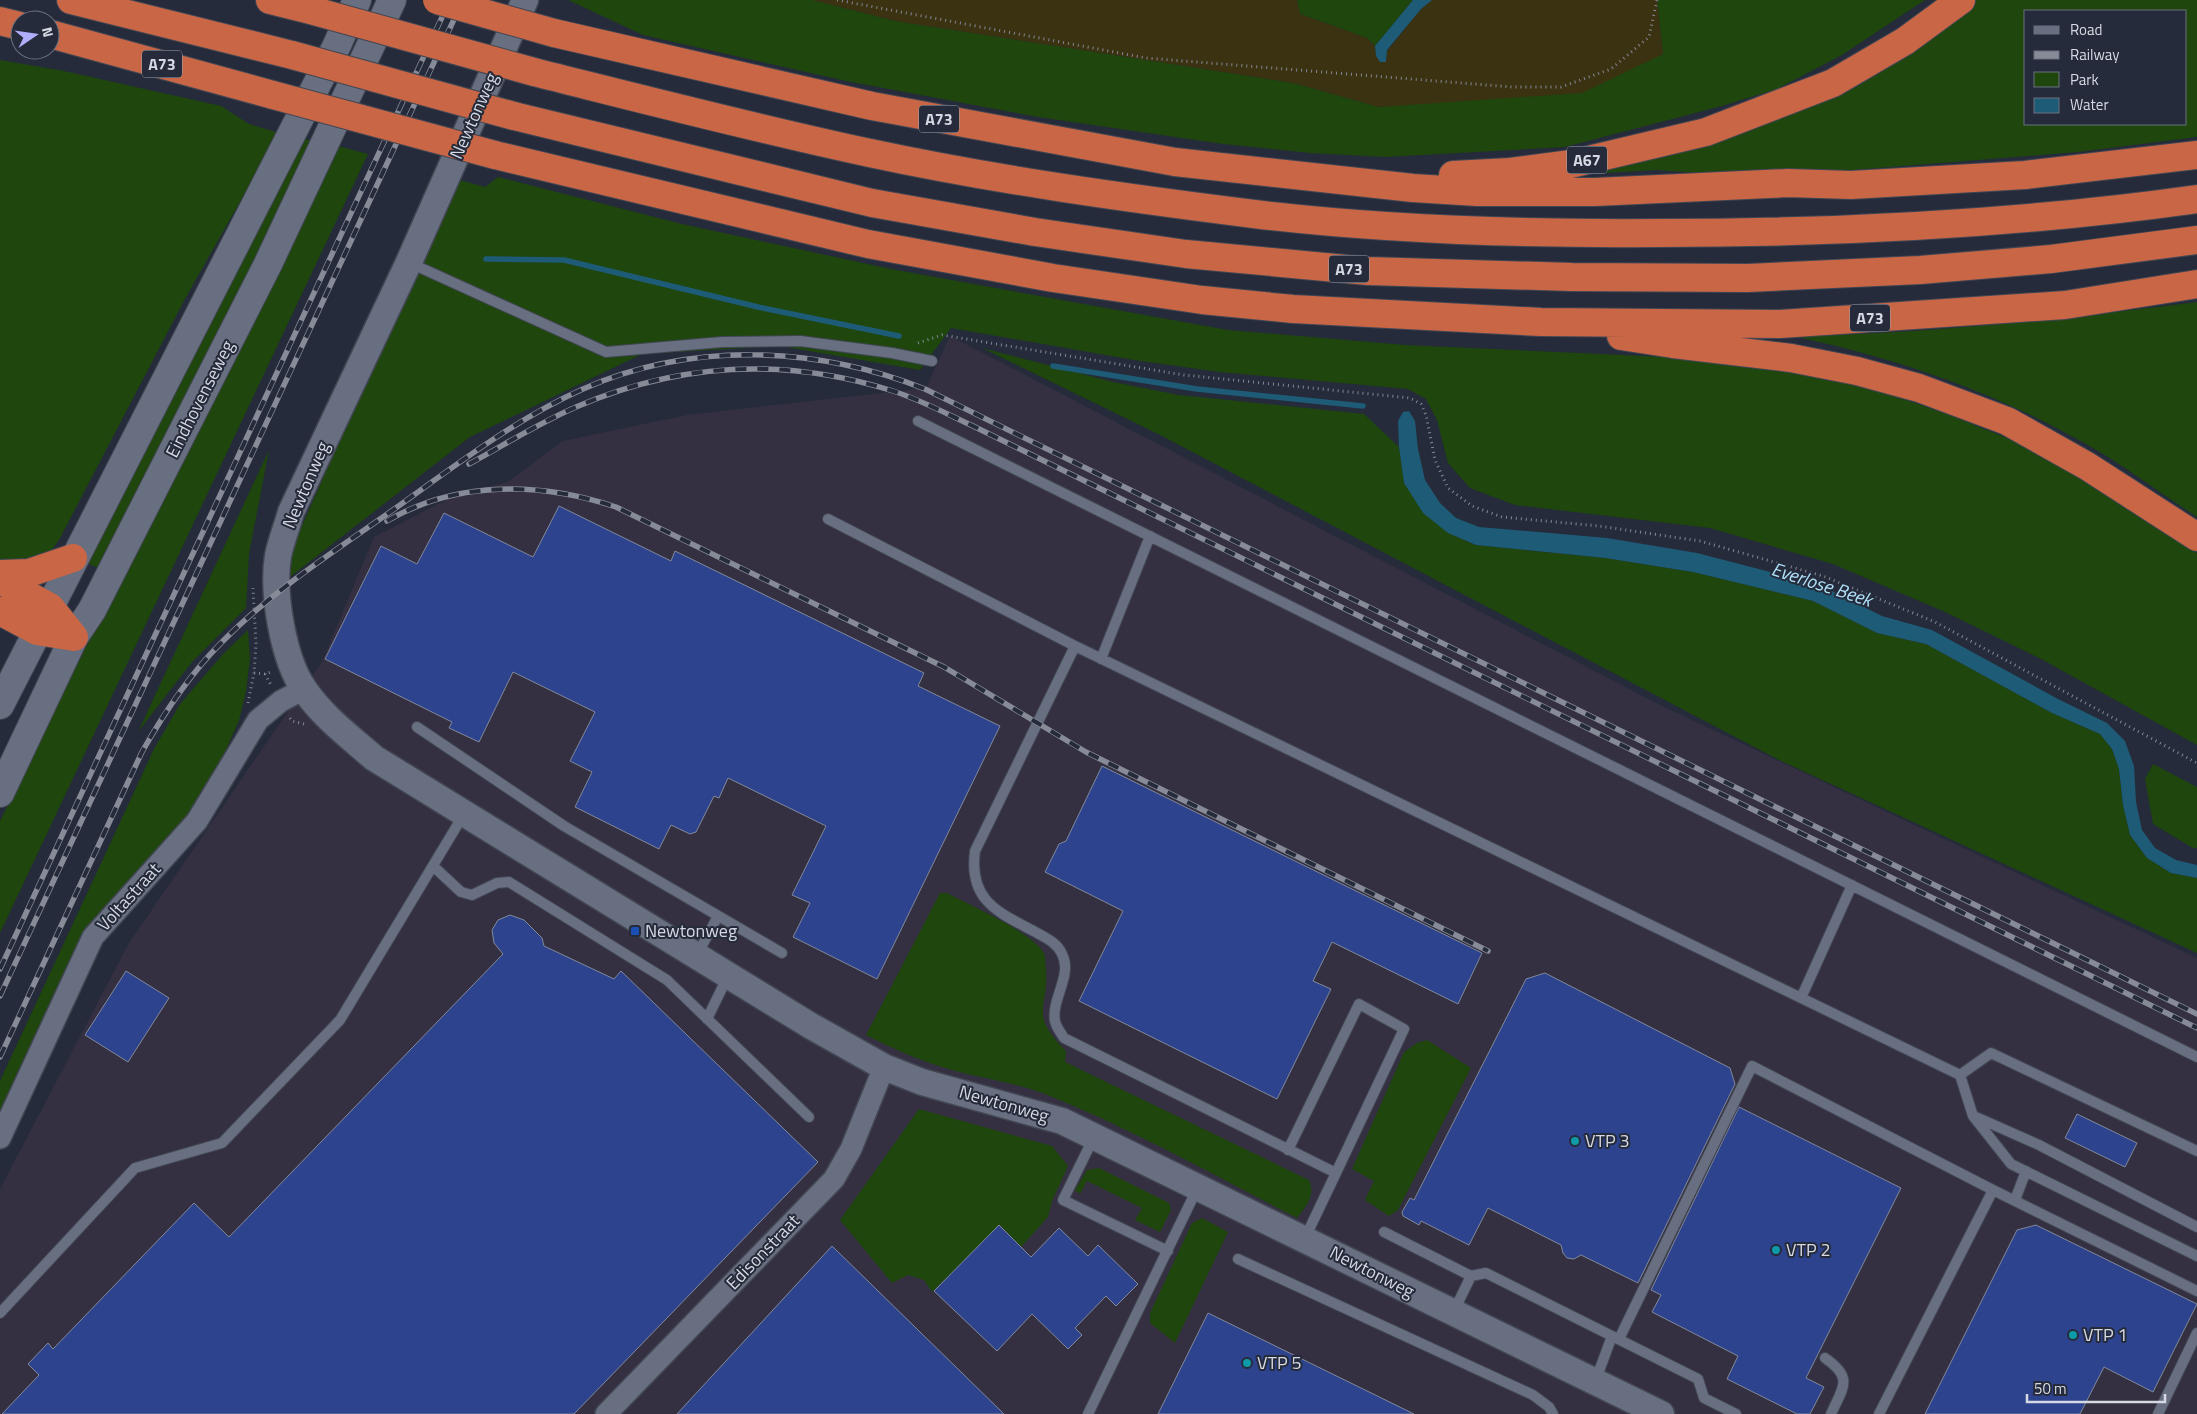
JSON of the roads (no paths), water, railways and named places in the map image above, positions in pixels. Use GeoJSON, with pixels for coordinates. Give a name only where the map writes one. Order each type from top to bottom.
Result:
{"type":"FeatureCollection","features":[{"type":"Feature","properties":{"kind":"highway","name":"A73"},"geometry":{"type":"LineString","coordinates":[[71,0],[292,55],[514,116],[872,203],[1035,232],[1186,254],[1368,271],[1572,277],[1748,278],[1920,270],[2051,259],[2197,240]]}},
{"type":"Feature","properties":{"kind":"highway"},"geometry":{"type":"LineString","coordinates":[[270,0],[534,72],[873,154],[1113,195],[1256,214],[1363,224],[1568,234],[1762,233],[1912,227],[2033,218],[2197,199]]}},
{"type":"Feature","properties":{"kind":"highway","name":"A73"},"geometry":{"type":"LineString","coordinates":[[437,0],[554,33],[872,106],[1175,162],[1413,188],[1477,192],[1595,192],[1788,183],[1851,185],[2025,175],[2197,155]]}},
{"type":"Feature","properties":{"kind":"highway","name":"A67"},"geometry":{"type":"LineString","coordinates":[[1330,179],[1510,172],[1571,164],[1706,132],[1833,83],[1905,42],[1961,0]]}},
{"type":"Feature","properties":{"kind":"highway","name":"A73"},"geometry":{"type":"LineString","coordinates":[[60,37],[495,155],[868,244],[1053,278],[1202,300],[1292,309],[1541,322],[1780,324],[2065,305],[2197,284]]}},
{"type":"Feature","properties":{"kind":"highway","name":"A73"},"geometry":{"type":"LineString","coordinates":[[60,52],[273,95]]}},
{"type":"Feature","properties":{"kind":"highway","name":"A73"},"geometry":{"type":"LineString","coordinates":[[1541,322],[1673,344],[1791,358],[1857,371],[1919,388],[2007,421],[2088,466],[2197,537]]}},
{"type":"Feature","properties":{"kind":"highway"},"geometry":{"type":"LineString","coordinates":[[0,574],[29,573],[73,558]]}},
{"type":"Feature","properties":{"kind":"highway"},"geometry":{"type":"LineString","coordinates":[[0,580],[50,607],[74,637]]}},
{"type":"Feature","properties":{"kind":"highway"},"geometry":{"type":"LineString","coordinates":[[0,611],[37,631],[74,637]]}},
{"type":"Feature","properties":{"kind":"main road"},"geometry":{"type":"LineString","coordinates":[[0,705],[73,558],[272,172],[357,0]]}},
{"type":"Feature","properties":{"kind":"main road","name":"Eindhovenseweg"},"geometry":{"type":"LineString","coordinates":[[0,793],[74,637],[92,610],[268,264],[392,0]]}},
{"type":"Feature","properties":{"kind":"street","name":"Newtonweg"},"geometry":{"type":"LineString","coordinates":[[525,0],[409,262],[291,512],[278,556],[277,593],[291,665],[304,689],[332,721],[374,758],[811,1026],[884,1067],[922,1082],[1062,1121],[1305,1238],[1595,1382],[1647,1411]]}},
{"type":"Feature","properties":{"kind":"street","name":"Voltastraat"},"geometry":{"type":"LineString","coordinates":[[0,1138],[93,937],[197,821],[258,720],[281,701],[304,689]]}},
{"type":"Feature","properties":{"kind":"street","name":"Edisonstraat"},"geometry":{"type":"LineString","coordinates":[[606,1414],[834,1179],[851,1149],[884,1067]]}},
{"type":"Feature","properties":{"kind":"lane"},"geometry":{"type":"LineString","coordinates":[[409,262],[606,352],[722,342],[800,341],[892,353],[932,361]]}},
{"type":"Feature","properties":{"kind":"lane"},"geometry":{"type":"LineString","coordinates":[[918,421],[2197,1057]]}},
{"type":"Feature","properties":{"kind":"lane"},"geometry":{"type":"LineString","coordinates":[[828,519],[1101,659],[1960,1075],[1973,1116],[2011,1164],[2197,1256]]}},
{"type":"Feature","properties":{"kind":"lane"},"geometry":{"type":"LineString","coordinates":[[1101,659],[1150,536]]}},
{"type":"Feature","properties":{"kind":"lane"},"geometry":{"type":"LineString","coordinates":[[1075,646],[975,851],[973,867],[976,883],[984,900],[996,910],[1052,941],[1062,953],[1066,967],[1055,1009],[1055,1023],[1064,1038],[1336,1173]]}},
{"type":"Feature","properties":{"kind":"lane"},"geometry":{"type":"LineString","coordinates":[[417,727],[564,826],[782,954]]}},
{"type":"Feature","properties":{"kind":"lane"},"geometry":{"type":"LineString","coordinates":[[0,1313],[134,1168],[222,1143],[340,1020],[464,814]]}},
{"type":"Feature","properties":{"kind":"lane"},"geometry":{"type":"LineString","coordinates":[[433,866],[461,892],[472,895],[497,882],[510,882],[667,980],[809,1117]]}},
{"type":"Feature","properties":{"kind":"lane"},"geometry":{"type":"LineString","coordinates":[[1802,998],[1852,885]]}},
{"type":"Feature","properties":{"kind":"lane"},"geometry":{"type":"LineString","coordinates":[[696,956],[718,916]]}},
{"type":"Feature","properties":{"kind":"lane"},"geometry":{"type":"LineString","coordinates":[[707,1019],[728,975]]}},
{"type":"Feature","properties":{"kind":"lane"},"geometry":{"type":"LineString","coordinates":[[1288,1150],[1359,1004],[1404,1029],[1305,1238]]}},
{"type":"Feature","properties":{"kind":"lane"},"geometry":{"type":"LineString","coordinates":[[1960,1075],[1991,1053],[2197,1151]]}},
{"type":"Feature","properties":{"kind":"lane"},"geometry":{"type":"LineString","coordinates":[[1595,1382],[1615,1337],[1752,1066],[1993,1190],[2197,1291]]}},
{"type":"Feature","properties":{"kind":"lane"},"geometry":{"type":"LineString","coordinates":[[1973,1116],[2039,1145],[2197,1227]]}},
{"type":"Feature","properties":{"kind":"lane"},"geometry":{"type":"LineString","coordinates":[[1095,1136],[1063,1200],[1168,1251]]}},
{"type":"Feature","properties":{"kind":"lane"},"geometry":{"type":"LineString","coordinates":[[2014,1200],[2026,1171]]}},
{"type":"Feature","properties":{"kind":"lane"},"geometry":{"type":"LineString","coordinates":[[1088,1414],[1199,1186]]}},
{"type":"Feature","properties":{"kind":"lane"},"geometry":{"type":"LineString","coordinates":[[1880,1414],[1993,1190]]}},
{"type":"Feature","properties":{"kind":"lane"},"geometry":{"type":"LineString","coordinates":[[1384,1232],[1471,1276],[1486,1273],[1698,1379],[1704,1398],[1736,1414]]}},
{"type":"Feature","properties":{"kind":"lane"},"geometry":{"type":"LineString","coordinates":[[1238,1259],[1533,1395],[1549,1407],[1553,1414]]}},
{"type":"Feature","properties":{"kind":"lane"},"geometry":{"type":"LineString","coordinates":[[1453,1313],[1471,1276]]}},
{"type":"Feature","properties":{"kind":"lane"},"geometry":{"type":"LineString","coordinates":[[2158,1414],[2197,1333]]}},
{"type":"Feature","properties":{"kind":"lane"},"geometry":{"type":"LineString","coordinates":[[1825,1358],[1840,1368],[1844,1386],[1831,1414]]}},
{"type":"Feature","properties":{"kind":"water"},"geometry":{"type":"Polygon","coordinates":[[[1413,0],[1432,0],[1421,9],[1387,50],[1386,62],[1380,62],[1376,56],[1375,46],[1413,0]]]}},
{"type":"Feature","properties":{"kind":"water"},"geometry":{"type":"Polygon","coordinates":[[[1409,411],[1415,421],[1418,449],[1425,480],[1440,503],[1456,518],[1479,527],[1607,538],[1697,553],[1820,585],[1882,616],[1932,630],[2058,699],[2107,723],[2125,741],[2134,766],[2136,802],[2142,830],[2155,848],[2176,860],[2197,865],[2197,878],[2171,873],[2147,858],[2130,835],[2123,805],[2119,769],[2112,749],[2100,734],[2052,713],[1926,644],[1877,633],[1813,601],[1693,572],[1605,558],[1476,545],[1448,533],[1423,513],[1404,483],[1399,447],[1398,421],[1403,412],[1409,411]]]}},
{"type":"Feature","properties":{"kind":"waterway"},"geometry":{"type":"LineString","coordinates":[[486,259],[564,260],[758,307],[899,336]]}},
{"type":"Feature","properties":{"kind":"waterway"},"geometry":{"type":"LineString","coordinates":[[1053,366],[1197,389],[1363,406]]}},
{"type":"Feature","properties":{"kind":"railway"},"geometry":{"type":"LineString","coordinates":[[0,969],[450,0]]}},
{"type":"Feature","properties":{"kind":"railway"},"geometry":{"type":"LineString","coordinates":[[0,996],[463,0]]}},
{"type":"Feature","properties":{"kind":"railway"},"geometry":{"type":"LineString","coordinates":[[0,1057],[142,752],[168,709],[188,681],[209,655],[239,625],[299,576],[455,465],[530,416],[556,402],[583,389],[625,373],[667,363],[710,357],[754,355],[798,357],[841,364],[925,389],[2197,1014]]}},
{"type":"Feature","properties":{"kind":"railway"},"geometry":{"type":"LineString","coordinates":[[469,464],[535,427],[576,407],[615,392],[654,381],[694,373],[733,369],[773,369],[853,380],[893,391],[973,426],[2197,1028]]}},
{"type":"Feature","properties":{"kind":"railway"},"geometry":{"type":"LineString","coordinates":[[387,521],[414,508],[442,498],[470,492],[500,489],[558,493],[616,507],[944,667],[1086,752],[1488,951]]}},
{"type":"Feature","properties":{"kind":"place","name":"Newtonweg"},"geometry":{"type":"Point","coordinates":[635,931]}},
{"type":"Feature","properties":{"kind":"place","name":"VTP 3"},"geometry":{"type":"Point","coordinates":[1575,1141]}},
{"type":"Feature","properties":{"kind":"place","name":"VTP 2"},"geometry":{"type":"Point","coordinates":[1776,1250]}},
{"type":"Feature","properties":{"kind":"place","name":"VTP 1"},"geometry":{"type":"Point","coordinates":[2073,1335]}},
{"type":"Feature","properties":{"kind":"place","name":"VTP 5"},"geometry":{"type":"Point","coordinates":[1247,1363]}},
{"type":"Feature","properties":{"kind":"water label","name":"Everlose Beek"},"geometry":{"type":"Point","coordinates":[1822,584]}}]}
